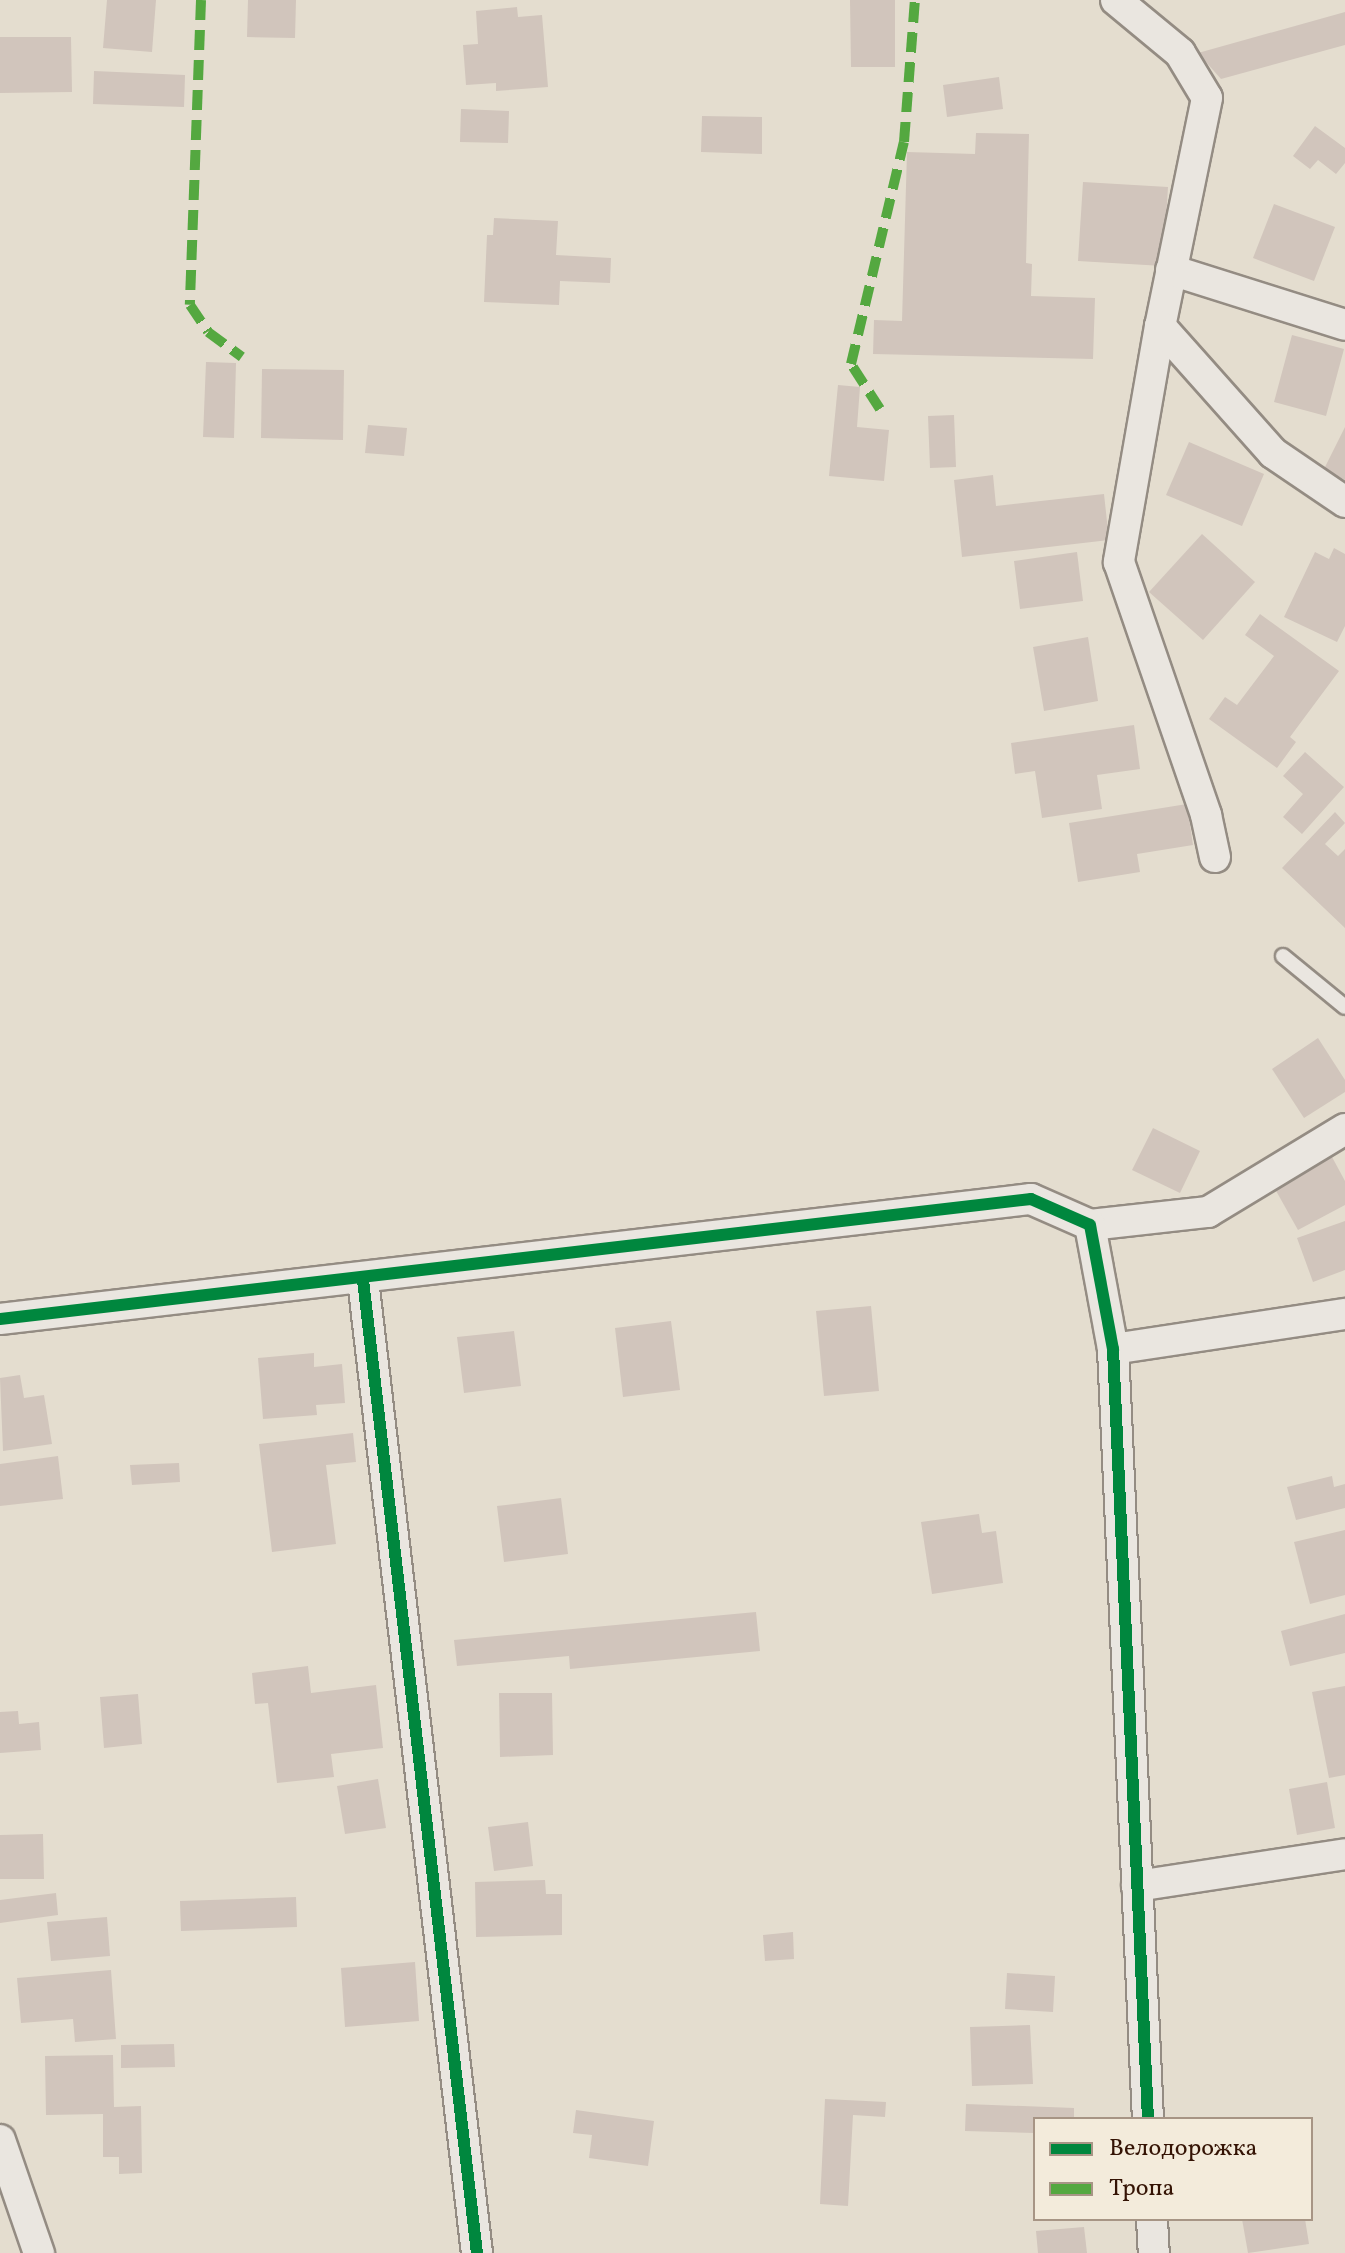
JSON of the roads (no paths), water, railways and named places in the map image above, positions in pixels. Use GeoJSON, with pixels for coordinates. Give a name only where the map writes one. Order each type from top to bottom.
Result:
{"type":"FeatureCollection","features":[{"type":"Feature","properties":{"kind":"street"},"geometry":{"type":"LineString","coordinates":[[1116,0],[1180,53],[1207,98],[1160,326],[1119,562],[1206,815],[1215,857]]}},
{"type":"Feature","properties":{"kind":"street"},"geometry":{"type":"LineString","coordinates":[[1171,270],[1345,325]]}},
{"type":"Feature","properties":{"kind":"street"},"geometry":{"type":"LineString","coordinates":[[1160,326],[1273,453],[1345,502]]}},
{"type":"Feature","properties":{"kind":"street"},"geometry":{"type":"LineString","coordinates":[[0,1319],[363,1280],[1031,1199],[1090,1225],[1208,1212],[1345,1129]]}},
{"type":"Feature","properties":{"kind":"street"},"geometry":{"type":"LineString","coordinates":[[1090,1225],[1113,1349],[1148,2117]]}},
{"type":"Feature","properties":{"kind":"street"},"geometry":{"type":"LineString","coordinates":[[363,1280],[477,2253]]}},
{"type":"Feature","properties":{"kind":"street"},"geometry":{"type":"LineString","coordinates":[[1113,1349],[1345,1314]]}},
{"type":"Feature","properties":{"kind":"street"},"geometry":{"type":"LineString","coordinates":[[1137,1886],[1345,1854]]}},
{"type":"Feature","properties":{"kind":"street"},"geometry":{"type":"LineString","coordinates":[[0,2140],[39,2253]]}},
{"type":"Feature","properties":{"kind":"street"},"geometry":{"type":"LineString","coordinates":[[1152,2221],[1154,2253]]}},
{"type":"Feature","properties":{"kind":"lane"},"geometry":{"type":"LineString","coordinates":[[1283,956],[1345,1007]]}}]}
